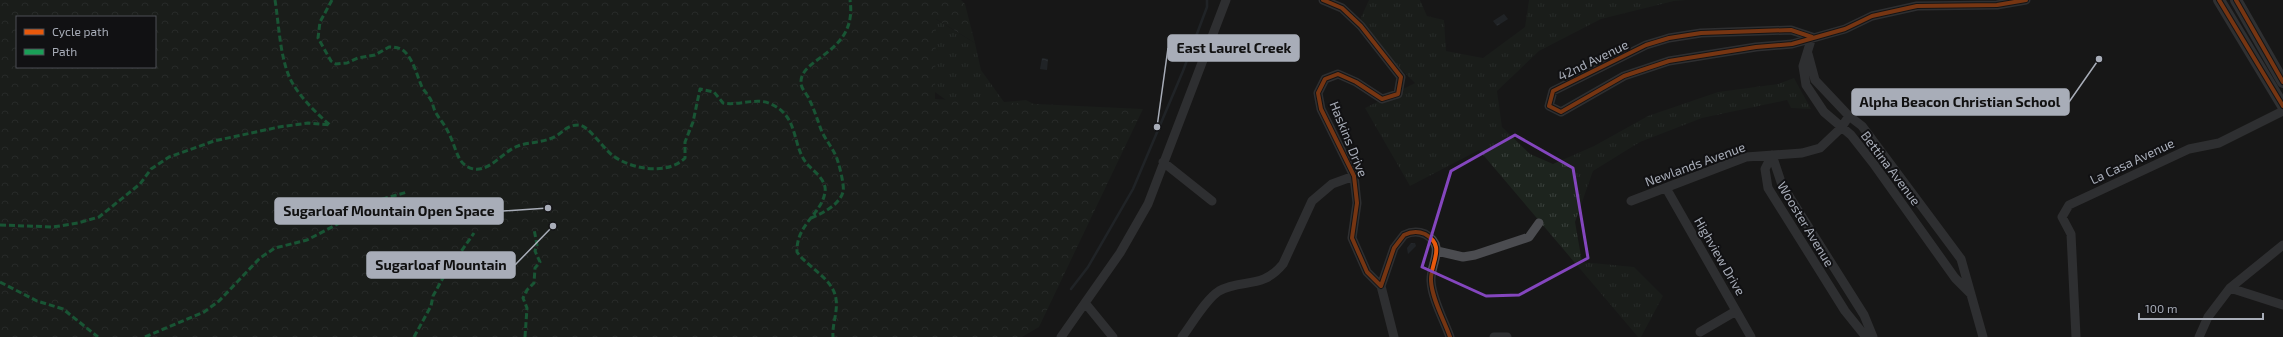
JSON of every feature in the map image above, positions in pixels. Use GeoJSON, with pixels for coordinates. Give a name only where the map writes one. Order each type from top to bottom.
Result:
{"type":"FeatureCollection","features":[{"type":"Feature","properties":{"kind":"main road"},"geometry":{"type":"LineString","coordinates":[[2219,0],[2283,106]]}},
{"type":"Feature","properties":{"kind":"main road"},"geometry":{"type":"LineString","coordinates":[[2236,0],[2283,82]]}},
{"type":"Feature","properties":{"kind":"street"},"geometry":{"type":"LineString","coordinates":[[1061,337],[1086,304],[1120,253],[1148,204],[1226,0]]}},
{"type":"Feature","properties":{"kind":"street","name":"Haskins Drive"},"geometry":{"type":"LineString","coordinates":[[1324,0],[1342,8],[1361,26],[1401,77],[1398,94],[1382,99],[1356,82],[1338,74],[1325,79],[1318,93],[1321,109],[1354,176],[1357,203],[1352,238],[1367,272],[1381,286]]}},
{"type":"Feature","properties":{"kind":"street","name":"42nd Avenue"},"geometry":{"type":"LineString","coordinates":[[1812,37],[1791,30],[1701,33],[1669,38],[1646,45],[1553,91],[1549,106],[1561,112],[1569,109],[1586,96],[1624,76],[1669,61],[1756,47],[1792,44],[1845,28],[1872,16],[1917,6],[1996,5],[2026,0]]}},
{"type":"Feature","properties":{"kind":"street","name":"Bettina Avenue"},"geometry":{"type":"LineString","coordinates":[[1812,37],[1808,54],[1803,66],[1806,86],[1824,112],[1851,136],[1873,163],[1955,278],[1972,296]]}},
{"type":"Feature","properties":{"kind":"street","name":"Bettina Avenue"},"geometry":{"type":"LineString","coordinates":[[1808,54],[1815,80],[1849,116],[1862,126],[1961,259],[1983,337]]}},
{"type":"Feature","properties":{"kind":"street","name":"La Casa Avenue"},"geometry":{"type":"LineString","coordinates":[[2076,337],[2071,234],[2062,217],[2069,205],[2189,149],[2219,143],[2283,111]]}},
{"type":"Feature","properties":{"kind":"street","name":"Newlands Avenue"},"geometry":{"type":"LineString","coordinates":[[1631,201],[1746,157],[1802,153],[1820,148],[1841,128],[1849,116]]}},
{"type":"Feature","properties":{"kind":"street","name":"Wooster Avenue"},"geometry":{"type":"LineString","coordinates":[[1772,154],[1765,169],[1768,188],[1845,311],[1866,337]]}},
{"type":"Feature","properties":{"kind":"street","name":"Wooster Avenue"},"geometry":{"type":"LineString","coordinates":[[1772,154],[1782,186],[1864,315],[1873,337]]}},
{"type":"Feature","properties":{"kind":"street"},"geometry":{"type":"LineString","coordinates":[[1163,162],[1212,201]]}},
{"type":"Feature","properties":{"kind":"street"},"geometry":{"type":"LineString","coordinates":[[1182,337],[1206,306],[1220,291],[1265,279],[1276,272],[1283,264],[1312,200],[1332,184],[1354,176]]}},
{"type":"Feature","properties":{"kind":"street","name":"Highview Drive"},"geometry":{"type":"LineString","coordinates":[[1666,188],[1751,337]]}},
{"type":"Feature","properties":{"kind":"street"},"geometry":{"type":"LineString","coordinates":[[1394,337],[1381,286],[1394,248],[1404,235],[1416,232],[1424,234],[1431,239],[1438,250],[1458,256],[1474,255],[1529,237],[1539,223]]}},
{"type":"Feature","properties":{"kind":"street"},"geometry":{"type":"LineString","coordinates":[[2199,337],[2208,317],[2230,288],[2283,245]]}},
{"type":"Feature","properties":{"kind":"street"},"geometry":{"type":"LineString","coordinates":[[1438,250],[1431,281],[1450,337]]}},
{"type":"Feature","properties":{"kind":"street"},"geometry":{"type":"LineString","coordinates":[[2230,288],[2283,305]]}},
{"type":"Feature","properties":{"kind":"street"},"geometry":{"type":"LineString","coordinates":[[1086,304],[1113,337]]}},
{"type":"Feature","properties":{"kind":"street"},"geometry":{"type":"LineString","coordinates":[[1700,332],[1736,311]]}},
{"type":"Feature","properties":{"kind":"street"},"geometry":{"type":"LineString","coordinates":[[1494,337],[1507,337]]}},
{"type":"Feature","properties":{"kind":"highlighted area"},"geometry":{"type":"Polygon","coordinates":[[[1515,135],[1573,168],[1588,258],[1519,295],[1486,296],[1422,267],[1451,171],[1515,135]]]}},
{"type":"Feature","properties":{"kind":"green space"},"geometry":{"type":"Polygon","coordinates":[[[0,0],[961,0],[965,4],[975,43],[936,19],[935,99],[1143,109],[1039,327],[1022,337],[0,337],[0,0]]]}},
{"type":"Feature","properties":{"kind":"green space"},"geometry":{"type":"Polygon","coordinates":[[[888,0],[908,2],[975,43],[981,70],[1004,102],[1026,100],[1092,134],[972,119],[924,84],[888,0]]]}},
{"type":"Feature","properties":{"kind":"green space"},"geometry":{"type":"Polygon","coordinates":[[[1369,0],[1420,0],[1427,16],[1444,20],[1446,51],[1483,58],[1525,27],[1529,0],[1687,0],[1674,1],[1601,19],[1539,51],[1497,91],[1502,127],[1530,154],[1553,164],[1594,146],[1648,116],[1718,92],[1778,84],[1794,78],[1811,109],[1791,108],[1787,100],[1702,118],[1640,142],[1593,171],[1575,222],[1582,262],[1634,267],[1663,296],[1641,337],[1638,337],[1479,150],[1410,186],[1365,108],[1415,83],[1357,26],[1369,0]]]}},
{"type":"Feature","properties":{"kind":"water"},"geometry":{"type":"Polygon","coordinates":[[[1504,14],[1508,19],[1497,26],[1493,21],[1504,14]]]}},
{"type":"Feature","properties":{"kind":"water"},"geometry":{"type":"Polygon","coordinates":[[[1042,58],[1048,59],[1047,70],[1040,69],[1042,58]]]}},
{"type":"Feature","properties":{"kind":"water"},"geometry":{"type":"Polygon","coordinates":[[[1411,243],[1415,243],[1416,246],[1408,254],[1407,248],[1411,243]]]}},
{"type":"Feature","properties":{"kind":"waterway"},"geometry":{"type":"LineString","coordinates":[[1071,289],[1088,267],[1133,189],[1183,71],[1207,7],[1207,0]]}},
{"type":"Feature","properties":{"kind":"marked path"},"geometry":{"type":"LineString","coordinates":[[275,0],[283,55],[289,75],[293,84],[305,100],[330,125]]}},
{"type":"Feature","properties":{"kind":"marked path"},"geometry":{"type":"LineString","coordinates":[[332,0],[320,22],[318,38],[331,61],[336,64],[347,63],[358,58],[375,55],[389,47],[398,48],[403,51],[411,60],[422,87],[448,131],[462,163],[472,169],[486,167],[518,146],[551,138],[568,127],[575,125],[583,126],[596,137],[608,152],[628,164],[638,167],[659,169],[669,167],[677,164],[685,158],[685,142],[693,122],[700,89],[714,92],[723,103],[729,104],[760,101],[771,104],[780,110],[787,116],[791,124],[803,157],[808,165],[820,177],[825,188],[823,200],[801,234],[797,252],[825,279],[834,292],[836,299],[836,313],[833,327],[833,337]]}},
{"type":"Feature","properties":{"kind":"marked path"},"geometry":{"type":"LineString","coordinates":[[811,218],[825,211],[838,201],[843,192],[843,184],[836,157],[822,132],[812,105],[802,88],[801,83],[803,74],[809,67],[828,52],[845,32],[850,18],[850,0]]}},
{"type":"Feature","properties":{"kind":"marked path"},"geometry":{"type":"LineString","coordinates":[[0,225],[53,227],[78,223],[99,217],[140,184],[151,169],[169,157],[214,141],[279,127],[308,123],[330,125]]}},
{"type":"Feature","properties":{"kind":"marked path"},"geometry":{"type":"LineString","coordinates":[[145,337],[204,312],[219,301],[260,258],[275,248],[307,240],[355,215],[360,210],[372,203],[407,192]]}},
{"type":"Feature","properties":{"kind":"marked path"},"geometry":{"type":"LineString","coordinates":[[525,337],[527,308],[523,298],[527,290],[534,283],[535,268],[540,262],[535,251],[537,245],[534,229]]}},
{"type":"Feature","properties":{"kind":"marked path"},"geometry":{"type":"LineString","coordinates":[[414,337],[431,306],[433,296],[444,276],[474,233]]}},
{"type":"Feature","properties":{"kind":"marked path"},"geometry":{"type":"LineString","coordinates":[[0,282],[37,301],[63,309],[98,337]]}},
{"type":"Feature","properties":{"kind":"cycle path"},"geometry":{"type":"LineString","coordinates":[[1323,0],[1342,8],[1361,26],[1401,77],[1398,94],[1382,99],[1356,82],[1338,74],[1325,79],[1318,93],[1321,109],[1354,176],[1357,203],[1352,238],[1367,272],[1381,286],[1394,248],[1404,235],[1420,232],[1432,239],[1436,249],[1431,274],[1432,288],[1450,337]]}},
{"type":"Feature","properties":{"kind":"cycle path"},"geometry":{"type":"LineString","coordinates":[[1812,37],[1791,30],[1701,33],[1669,38],[1646,45],[1553,91],[1549,106],[1561,112],[1624,76],[1669,61],[1756,47],[1792,44],[1845,29],[1872,16],[1917,6],[1997,5],[2026,0]]}},
{"type":"Feature","properties":{"kind":"cycle path"},"geometry":{"type":"LineString","coordinates":[[2219,0],[2283,106]]}},
{"type":"Feature","properties":{"kind":"cycle path"},"geometry":{"type":"LineString","coordinates":[[2236,0],[2283,82]]}},
{"type":"Feature","properties":{"kind":"place","name":"Alpha Beacon Christian School"},"geometry":{"type":"Point","coordinates":[2099,59]}},
{"type":"Feature","properties":{"kind":"place","name":"East Laurel Creek"},"geometry":{"type":"Point","coordinates":[1157,127]}},
{"type":"Feature","properties":{"kind":"place","name":"Sugarloaf Mountain Open Space"},"geometry":{"type":"Point","coordinates":[548,208]}},
{"type":"Feature","properties":{"kind":"place","name":"Sugarloaf Mountain"},"geometry":{"type":"Point","coordinates":[553,226]}}]}
